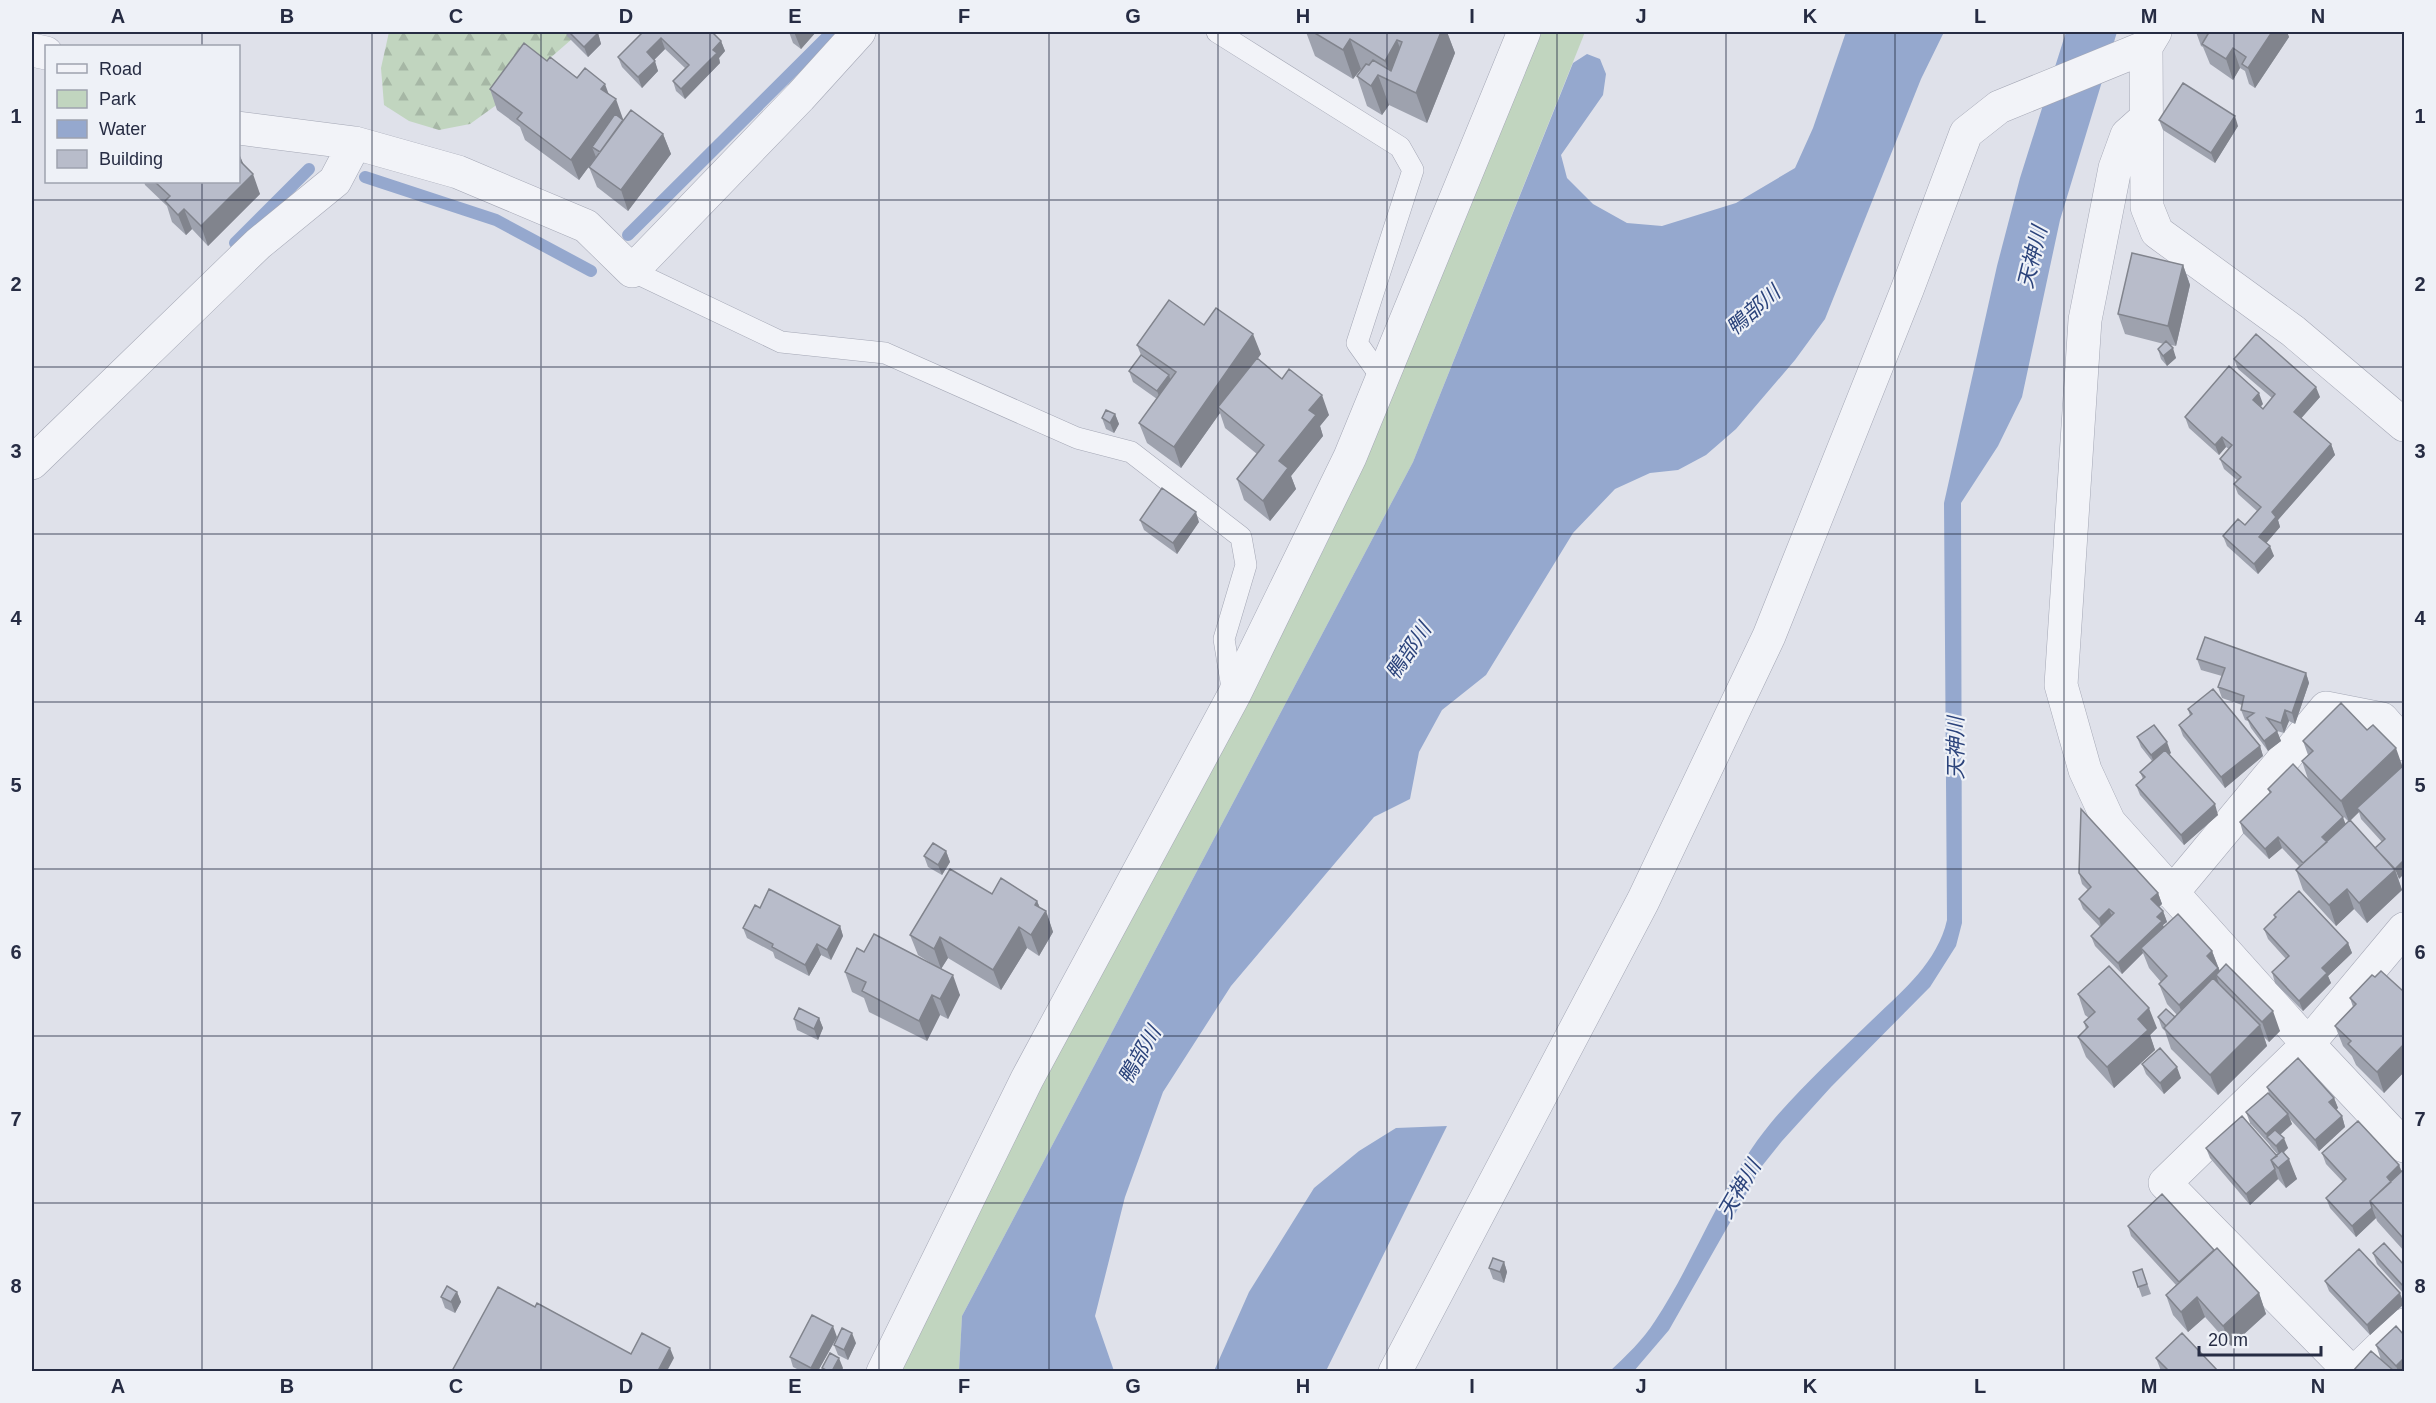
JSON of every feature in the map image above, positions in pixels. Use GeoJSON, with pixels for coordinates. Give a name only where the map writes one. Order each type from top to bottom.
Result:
{"type":"FeatureCollection","features":[{"type":"Feature","properties":{"kind":"street"},"geometry":{"type":"LineString","coordinates":[[240,128],[355,143],[458,172],[586,226],[632,270],[800,97],[859,32]]}},
{"type":"Feature","properties":{"kind":"street"},"geometry":{"type":"LineString","coordinates":[[883,1371],[1027,1079],[1234,696],[1350,457],[1524,32]]}},
{"type":"Feature","properties":{"kind":"street"},"geometry":{"type":"LineString","coordinates":[[1395,1371],[1643,901],[1769,636],[1907,290],[1966,133],[1999,107],[2114,59],[2151,39]]}},
{"type":"Feature","properties":{"kind":"street"},"geometry":{"type":"LineString","coordinates":[[2151,39],[2146,118],[2147,207],[2157,232],[2293,331],[2404,425]]}},
{"type":"Feature","properties":{"kind":"street"},"geometry":{"type":"LineString","coordinates":[[2146,118],[2127,135],[2115,168],[2085,320],[2061,685],[2085,770],[2109,822],[2308,1044],[2404,1146]]}},
{"type":"Feature","properties":{"kind":"street"},"geometry":{"type":"LineString","coordinates":[[32,463],[258,244],[335,181],[355,143]]}},
{"type":"Feature","properties":{"kind":"street"},"geometry":{"type":"LineString","coordinates":[[2172,893],[2326,708],[2382,719],[2404,744]]}},
{"type":"Feature","properties":{"kind":"street"},"geometry":{"type":"LineString","coordinates":[[2404,929],[2308,1044],[2165,1183],[2353,1371],[2404,1325]]}},
{"type":"Feature","properties":{"kind":"lane"},"geometry":{"type":"LineString","coordinates":[[1217,32],[1400,147],[1413,170],[1357,343],[1382,378]]}},
{"type":"Feature","properties":{"kind":"lane"},"geometry":{"type":"LineString","coordinates":[[632,270],[780,342],[885,353],[1077,438],[1131,452],[1241,537],[1246,565],[1224,639],[1234,696]]}},
{"type":"Feature","properties":{"kind":"green space"},"geometry":{"type":"Polygon","coordinates":[[[389,32],[580,32],[495,106],[470,124],[439,130],[409,121],[384,105],[381,68],[389,32]]]}},
{"type":"Feature","properties":{"kind":"green space"},"geometry":{"type":"Polygon","coordinates":[[[1537,32],[1585,32],[1413,462],[962,1316],[959,1371],[898,1372],[1035,1086],[1245,700],[1325,547],[1397,385],[1537,32]]]}},
{"type":"Feature","properties":{"kind":"water","name":"鴨部川"},"geometry":{"type":"Polygon","coordinates":[[[1846,32],[1944,32],[1921,79],[1825,319],[1795,360],[1736,429],[1706,455],[1678,470],[1650,473],[1615,489],[1573,533],[1486,675],[1442,710],[1419,752],[1410,799],[1374,817],[1231,986],[1163,1092],[1125,1197],[1095,1316],[1114,1371],[959,1371],[962,1316],[1413,462],[1573,63],[1587,54],[1600,59],[1606,74],[1603,95],[1561,155],[1567,178],[1593,204],[1627,223],[1662,226],[1736,203],[1795,168],[1813,128],[1846,32]]]}},
{"type":"Feature","properties":{"kind":"water","name":"天神川"},"geometry":{"type":"Polygon","coordinates":[[[2066,32],[2117,32],[2060,220],[2022,397],[1998,446],[1961,503],[1962,923],[1956,946],[1930,987],[1831,1087],[1762,1166],[1669,1330],[1634,1371],[1609,1372],[1640,1341],[1655,1321],[1753,1146],[1781,1111],[1806,1085],[1916,977],[1942,936],[1947,920],[1944,503],[1997,266],[2020,178],[2066,32]]]}},
{"type":"Feature","properties":{"kind":"water"},"geometry":{"type":"Polygon","coordinates":[[[1447,1126],[1326,1371],[1214,1371],[1249,1292],[1314,1188],[1359,1151],[1396,1128],[1447,1126]]]}},
{"type":"Feature","properties":{"kind":"building"},"geometry":{"type":"Polygon","coordinates":[[[569,32],[596,32],[598,33],[584,47],[569,32]]]}},
{"type":"Feature","properties":{"kind":"building"},"geometry":{"type":"Polygon","coordinates":[[[643,32],[712,32],[721,41],[713,50],[717,53],[681,89],[673,81],[689,65],[661,38],[647,52],[655,61],[638,77],[618,57],[643,32]]]}},
{"type":"Feature","properties":{"kind":"building"},"geometry":{"type":"Polygon","coordinates":[[[1313,32],[1441,32],[1416,93],[1378,75],[1371,86],[1357,76],[1366,64],[1369,65],[1373,60],[1391,71],[1402,42],[1397,40],[1385,61],[1350,39],[1343,50],[1313,32]]]}},
{"type":"Feature","properties":{"kind":"building"},"geometry":{"type":"Polygon","coordinates":[[[2204,32],[2272,32],[2248,68],[2242,64],[2246,57],[2233,48],[2226,59],[2202,44],[2208,34],[2204,32]]]}},
{"type":"Feature","properties":{"kind":"building"},"geometry":{"type":"Polygon","coordinates":[[[524,43],[547,61],[550,57],[577,78],[585,68],[605,84],[601,89],[616,99],[571,160],[517,119],[522,113],[490,89],[524,43]]]}},
{"type":"Feature","properties":{"kind":"building"},"geometry":{"type":"Polygon","coordinates":[[[2183,83],[2235,116],[2211,153],[2159,120],[2183,83]]]}},
{"type":"Feature","properties":{"kind":"building"},"geometry":{"type":"Polygon","coordinates":[[[631,110],[663,134],[621,190],[589,167],[631,110]]]}},
{"type":"Feature","properties":{"kind":"building"},"geometry":{"type":"Polygon","coordinates":[[[615,114],[623,120],[600,152],[592,147],[615,114]]]}},
{"type":"Feature","properties":{"kind":"building"},"geometry":{"type":"Polygon","coordinates":[[[240,161],[253,174],[201,226],[184,209],[178,215],[165,201],[170,196],[156,183],[240,183],[240,161]]]}},
{"type":"Feature","properties":{"kind":"building"},"geometry":{"type":"Polygon","coordinates":[[[2132,253],[2183,265],[2168,326],[2118,314],[2132,253]]]}},
{"type":"Feature","properties":{"kind":"building"},"geometry":{"type":"Polygon","coordinates":[[[1169,300],[1204,325],[1216,308],[1253,334],[1174,447],[1139,423],[1176,372],[1137,345],[1169,300]]]}},
{"type":"Feature","properties":{"kind":"building"},"geometry":{"type":"Polygon","coordinates":[[[2256,334],[2316,387],[2294,412],[2331,444],[2272,512],[2276,517],[2259,537],[2270,546],[2254,564],[2223,536],[2238,519],[2245,525],[2261,507],[2234,484],[2241,477],[2220,459],[2232,445],[2222,437],[2215,445],[2185,417],[2229,366],[2259,393],[2253,400],[2263,409],[2275,394],[2234,359],[2256,334]]]}},
{"type":"Feature","properties":{"kind":"building"},"geometry":{"type":"Polygon","coordinates":[[[2166,341],[2173,348],[2163,356],[2158,349],[2166,341]]]}},
{"type":"Feature","properties":{"kind":"building"},"geometry":{"type":"Polygon","coordinates":[[[1141,355],[1169,375],[1157,391],[1129,371],[1141,355]]]}},
{"type":"Feature","properties":{"kind":"building"},"geometry":{"type":"Polygon","coordinates":[[[1257,358],[1282,379],[1289,369],[1322,395],[1309,410],[1316,415],[1279,461],[1288,468],[1263,501],[1237,479],[1264,445],[1218,407],[1257,358]]]}},
{"type":"Feature","properties":{"kind":"building"},"geometry":{"type":"Polygon","coordinates":[[[1106,410],[1115,414],[1110,423],[1102,418],[1106,410]]]}},
{"type":"Feature","properties":{"kind":"building"},"geometry":{"type":"Polygon","coordinates":[[[1162,488],[1196,512],[1173,543],[1140,520],[1162,488]]]}},
{"type":"Feature","properties":{"kind":"building"},"geometry":{"type":"Polygon","coordinates":[[[2205,637],[2306,673],[2292,713],[2285,710],[2281,723],[2267,718],[2277,731],[2264,741],[2247,718],[2254,713],[2241,710],[2244,696],[2218,687],[2225,668],[2197,659],[2205,637]]]}},
{"type":"Feature","properties":{"kind":"building"},"geometry":{"type":"Polygon","coordinates":[[[2213,689],[2260,746],[2221,777],[2179,725],[2192,714],[2188,709],[2213,689]]]}},
{"type":"Feature","properties":{"kind":"building"},"geometry":{"type":"Polygon","coordinates":[[[2341,703],[2367,730],[2373,725],[2396,748],[2341,801],[2302,761],[2313,751],[2303,741],[2341,703]]]}},
{"type":"Feature","properties":{"kind":"building"},"geometry":{"type":"Polygon","coordinates":[[[2154,725],[2167,742],[2151,755],[2137,737],[2154,725]]]}},
{"type":"Feature","properties":{"kind":"building"},"geometry":{"type":"Polygon","coordinates":[[[2165,750],[2215,804],[2181,835],[2136,785],[2145,777],[2140,772],[2165,750]]]}},
{"type":"Feature","properties":{"kind":"building"},"geometry":{"type":"Polygon","coordinates":[[[2293,764],[2343,817],[2322,837],[2327,842],[2303,863],[2278,837],[2265,849],[2240,822],[2271,792],[2268,789],[2293,764]]]}},
{"type":"Feature","properties":{"kind":"building"},"geometry":{"type":"Polygon","coordinates":[[[2404,765],[2404,860],[2395,869],[2375,848],[2385,839],[2357,808],[2404,765]]]}},
{"type":"Feature","properties":{"kind":"building"},"geometry":{"type":"Polygon","coordinates":[[[2081,809],[2158,893],[2151,899],[2163,911],[2157,917],[2162,921],[2118,963],[2091,936],[2114,913],[2109,909],[2099,919],[2079,899],[2091,887],[2079,873],[2081,809]]]}},
{"type":"Feature","properties":{"kind":"building"},"geometry":{"type":"Polygon","coordinates":[[[2350,820],[2395,870],[2359,903],[2347,889],[2329,905],[2296,870],[2350,820]]]}},
{"type":"Feature","properties":{"kind":"building"},"geometry":{"type":"Polygon","coordinates":[[[933,843],[946,851],[938,865],[924,856],[933,843]]]}},
{"type":"Feature","properties":{"kind":"building"},"geometry":{"type":"Polygon","coordinates":[[[950,869],[992,894],[1001,878],[1037,901],[1035,905],[1046,911],[1031,935],[1019,927],[993,970],[940,937],[934,949],[910,935],[950,869]]]}},
{"type":"Feature","properties":{"kind":"building"},"geometry":{"type":"Polygon","coordinates":[[[769,889],[840,926],[827,950],[817,944],[805,965],[743,928],[755,905],[760,908],[769,889]]]}},
{"type":"Feature","properties":{"kind":"building"},"geometry":{"type":"Polygon","coordinates":[[[2299,891],[2348,943],[2322,968],[2327,973],[2299,1001],[2272,972],[2289,956],[2264,929],[2276,917],[2274,915],[2299,891]]]}},
{"type":"Feature","properties":{"kind":"building"},"geometry":{"type":"Polygon","coordinates":[[[2178,914],[2212,951],[2207,956],[2218,968],[2179,1005],[2159,984],[2167,976],[2141,948],[2178,914]]]}},
{"type":"Feature","properties":{"kind":"building"},"geometry":{"type":"Polygon","coordinates":[[[874,934],[953,975],[940,999],[932,995],[919,1021],[862,991],[866,982],[845,972],[857,948],[864,952],[874,934]]]}},
{"type":"Feature","properties":{"kind":"building"},"geometry":{"type":"Polygon","coordinates":[[[2226,964],[2273,1011],[2262,1022],[2216,975],[2226,964]]]}},
{"type":"Feature","properties":{"kind":"building"},"geometry":{"type":"Polygon","coordinates":[[[2109,966],[2149,1008],[2138,1019],[2148,1030],[2107,1067],[2078,1037],[2088,1027],[2084,1022],[2095,1012],[2078,994],[2109,966]]]}},
{"type":"Feature","properties":{"kind":"building"},"geometry":{"type":"Polygon","coordinates":[[[2381,971],[2404,990],[2404,1044],[2377,1072],[2348,1044],[2351,1041],[2335,1026],[2356,1004],[2350,998],[2372,975],[2375,977],[2381,971]]]}},
{"type":"Feature","properties":{"kind":"building"},"geometry":{"type":"Polygon","coordinates":[[[2213,978],[2260,1025],[2210,1075],[2164,1028],[2213,978]]]}},
{"type":"Feature","properties":{"kind":"building"},"geometry":{"type":"Polygon","coordinates":[[[799,1008],[819,1018],[814,1029],[794,1019],[799,1008]]]}},
{"type":"Feature","properties":{"kind":"building"},"geometry":{"type":"Polygon","coordinates":[[[2166,1009],[2175,1017],[2166,1026],[2158,1017],[2166,1009]]]}},
{"type":"Feature","properties":{"kind":"building"},"geometry":{"type":"Polygon","coordinates":[[[2160,1048],[2177,1067],[2160,1083],[2142,1064],[2160,1048]]]}},
{"type":"Feature","properties":{"kind":"building"},"geometry":{"type":"Polygon","coordinates":[[[2298,1058],[2334,1098],[2329,1102],[2342,1116],[2315,1140],[2267,1087],[2298,1058]]]}},
{"type":"Feature","properties":{"kind":"building"},"geometry":{"type":"Polygon","coordinates":[[[2268,1093],[2288,1114],[2266,1134],[2246,1112],[2268,1093]]]}},
{"type":"Feature","properties":{"kind":"building"},"geometry":{"type":"Polygon","coordinates":[[[2242,1116],[2277,1156],[2271,1160],[2275,1169],[2246,1194],[2206,1148],[2242,1116]]]}},
{"type":"Feature","properties":{"kind":"building"},"geometry":{"type":"Polygon","coordinates":[[[2358,1121],[2399,1165],[2387,1177],[2391,1182],[2370,1201],[2372,1208],[2352,1226],[2326,1198],[2346,1179],[2322,1153],[2358,1121]]]}},
{"type":"Feature","properties":{"kind":"building"},"geometry":{"type":"Polygon","coordinates":[[[2275,1130],[2284,1138],[2276,1146],[2267,1137],[2275,1130]]]}},
{"type":"Feature","properties":{"kind":"building"},"geometry":{"type":"Polygon","coordinates":[[[2282,1151],[2289,1159],[2278,1168],[2271,1160],[2282,1151]]]}},
{"type":"Feature","properties":{"kind":"building"},"geometry":{"type":"Polygon","coordinates":[[[2404,1169],[2404,1239],[2370,1201],[2404,1169]]]}},
{"type":"Feature","properties":{"kind":"building"},"geometry":{"type":"Polygon","coordinates":[[[2162,1194],[2214,1250],[2179,1282],[2128,1226],[2162,1194]]]}},
{"type":"Feature","properties":{"kind":"building"},"geometry":{"type":"Polygon","coordinates":[[[2384,1243],[2404,1265],[2404,1287],[2373,1253],[2384,1243]]]}},
{"type":"Feature","properties":{"kind":"building"},"geometry":{"type":"Polygon","coordinates":[[[2217,1248],[2259,1293],[2223,1326],[2197,1297],[2181,1312],[2166,1295],[2217,1248]]]}},
{"type":"Feature","properties":{"kind":"building"},"geometry":{"type":"Polygon","coordinates":[[[2359,1249],[2400,1293],[2367,1325],[2325,1281],[2359,1249]]]}},
{"type":"Feature","properties":{"kind":"building"},"geometry":{"type":"Polygon","coordinates":[[[1493,1258],[1504,1262],[1500,1272],[1489,1268],[1493,1258]]]}},
{"type":"Feature","properties":{"kind":"building"},"geometry":{"type":"Polygon","coordinates":[[[2142,1269],[2147,1284],[2138,1287],[2133,1272],[2142,1269]]]}},
{"type":"Feature","properties":{"kind":"building"},"geometry":{"type":"Polygon","coordinates":[[[447,1286],[457,1292],[451,1302],[441,1297],[447,1286]]]}},
{"type":"Feature","properties":{"kind":"building"},"geometry":{"type":"Polygon","coordinates":[[[498,1287],[535,1307],[537,1303],[631,1354],[642,1333],[670,1348],[659,1369],[663,1371],[452,1371],[498,1287]]]}},
{"type":"Feature","properties":{"kind":"building"},"geometry":{"type":"Polygon","coordinates":[[[812,1315],[833,1326],[811,1368],[790,1357],[812,1315]]]}},
{"type":"Feature","properties":{"kind":"building"},"geometry":{"type":"Polygon","coordinates":[[[2396,1326],[2404,1335],[2404,1358],[2396,1366],[2376,1345],[2396,1326]]]}},
{"type":"Feature","properties":{"kind":"building"},"geometry":{"type":"Polygon","coordinates":[[[842,1328],[852,1333],[844,1350],[834,1345],[842,1328]]]}},
{"type":"Feature","properties":{"kind":"building"},"geometry":{"type":"Polygon","coordinates":[[[2182,1333],[2218,1371],[2169,1371],[2156,1358],[2182,1333]]]}},
{"type":"Feature","properties":{"kind":"building"},"geometry":{"type":"Polygon","coordinates":[[[2371,1351],[2394,1371],[2353,1371],[2371,1351]]]}},
{"type":"Feature","properties":{"kind":"building"},"geometry":{"type":"Polygon","coordinates":[[[830,1353],[839,1358],[832,1371],[828,1371],[822,1368],[830,1353]]]}},
{"type":"Feature","properties":{"kind":"waterway"},"geometry":{"type":"LineString","coordinates":[[628,235],[832,32]]}},
{"type":"Feature","properties":{"kind":"waterway"},"geometry":{"type":"LineString","coordinates":[[235,243],[309,169]]}},
{"type":"Feature","properties":{"kind":"waterway"},"geometry":{"type":"LineString","coordinates":[[365,177],[496,220],[591,271]]}}]}
